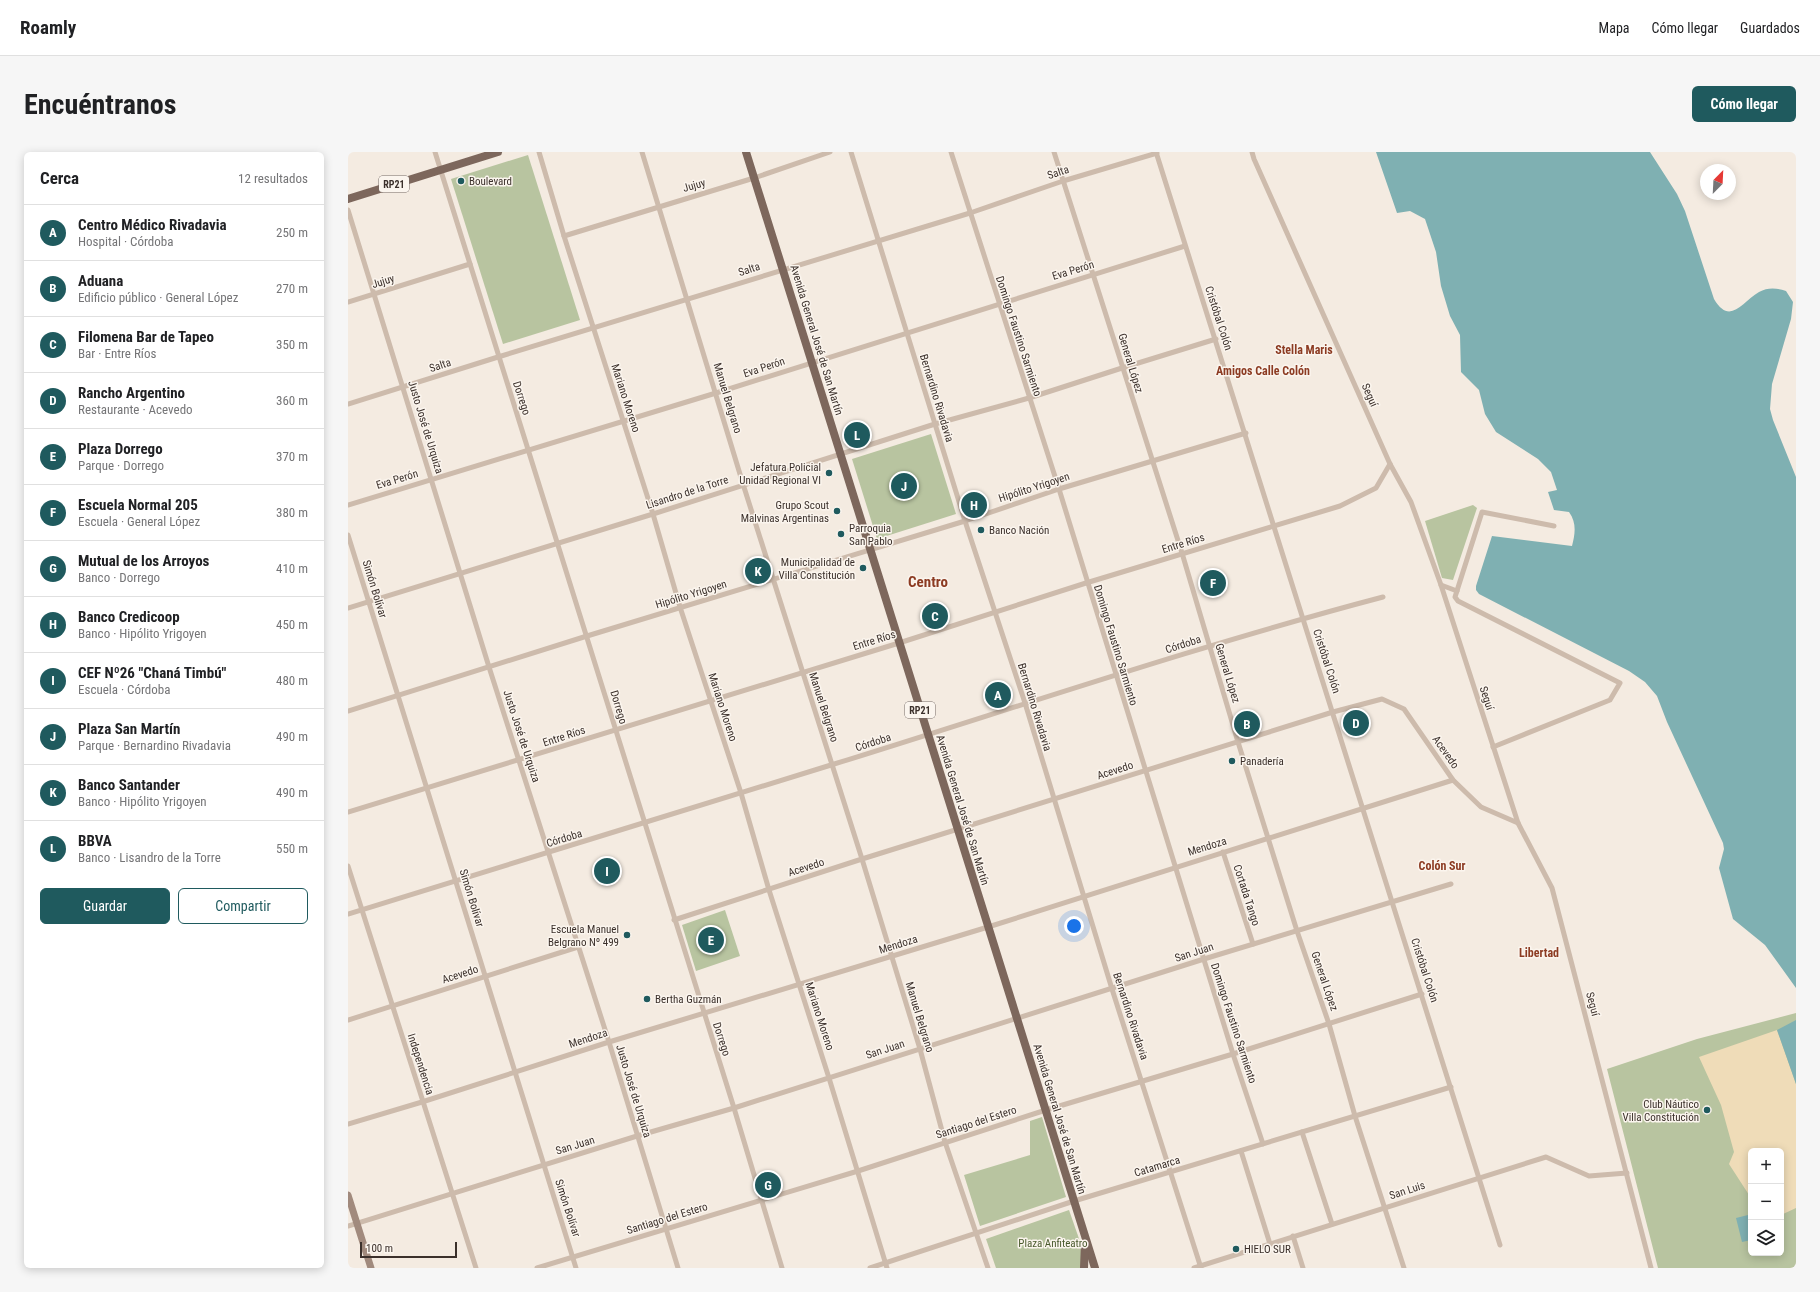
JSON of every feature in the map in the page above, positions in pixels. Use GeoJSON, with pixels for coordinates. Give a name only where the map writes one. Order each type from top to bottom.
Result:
{"type":"FeatureCollection","features":[{"type":"Feature","properties":{"kind":"main road","name":"RP21"},"geometry":{"type":"LineString","coordinates":[[348,199],[498,152]]}},
{"type":"Feature","properties":{"kind":"main road","name":"Avenida General José de San Martín"},"geometry":{"type":"LineString","coordinates":[[746,152],[784,269],[839,454],[1095,1268]]}},
{"type":"Feature","properties":{"kind":"main road"},"geometry":{"type":"LineString","coordinates":[[348,1195],[371,1268]]}},
{"type":"Feature","properties":{"kind":"main road"},"geometry":{"type":"LineString","coordinates":[[1084,1268],[1086,1237]]}},
{"type":"Feature","properties":{"kind":"street","name":"Dorrego"},"geometry":{"type":"LineString","coordinates":[[435,152],[734,1108],[782,1268]]}},
{"type":"Feature","properties":{"kind":"street","name":"Mariano Moreno"},"geometry":{"type":"LineString","coordinates":[[539,152],[564,236],[653,514],[680,607],[740,793],[769,890],[858,1171],[886,1266]]}},
{"type":"Feature","properties":{"kind":"street","name":"Manuel Belgrano"},"geometry":{"type":"LineString","coordinates":[[642,152],[743,484],[862,859],[920,1048],[945,1142],[988,1268]]}},
{"type":"Feature","properties":{"kind":"street","name":"Jujuy"},"geometry":{"type":"LineString","coordinates":[[564,236],[658,206],[754,178],[830,152]]}},
{"type":"Feature","properties":{"kind":"street","name":"Bernardino Rivadavia"},"geometry":{"type":"LineString","coordinates":[[851,152],[877,241],[965,521],[1025,703],[1053,800],[1200,1267]]}},
{"type":"Feature","properties":{"kind":"street","name":"Domingo Faustino Sarmiento"},"geometry":{"type":"LineString","coordinates":[[951,152],[998,303],[1059,489],[1086,583],[1174,867],[1263,1144]]}},
{"type":"Feature","properties":{"kind":"street","name":"General López"},"geometry":{"type":"LineString","coordinates":[[1054,152],[1182,553],[1238,742],[1297,931],[1329,1024],[1355,1116],[1404,1268]]}},
{"type":"Feature","properties":{"kind":"street","name":"Seguí"},"geometry":{"type":"LineString","coordinates":[[1252,152],[1390,464],[1411,502],[1441,585],[1518,823],[1552,888],[1652,1268]]}},
{"type":"Feature","properties":{"kind":"street","name":"Salta"},"geometry":{"type":"LineString","coordinates":[[348,404],[970,213],[1063,181],[1157,153]]}},
{"type":"Feature","properties":{"kind":"street","name":"Cristóbal Colón"},"geometry":{"type":"LineString","coordinates":[[1157,153],[1185,246],[1246,432],[1302,618],[1480,1177],[1500,1245]]}},
{"type":"Feature","properties":{"kind":"street","name":"Justo José de Urquiza"},"geometry":{"type":"LineString","coordinates":[[348,210],[489,667],[609,1042],[678,1268]]}},
{"type":"Feature","properties":{"kind":"street","name":"Eva Perón"},"geometry":{"type":"LineString","coordinates":[[348,504],[528,451],[623,420],[716,393],[998,303],[1185,246]]}},
{"type":"Feature","properties":{"kind":"street","name":"Jujuy"},"geometry":{"type":"LineString","coordinates":[[348,302],[470,264]]}},
{"type":"Feature","properties":{"kind":"street","name":"Lisandro de la Torre"},"geometry":{"type":"LineString","coordinates":[[348,608],[653,514],[743,484],[935,424],[1029,398],[1216,339]]}},
{"type":"Feature","properties":{"kind":"street","name":"Hipólito Yrigoyen"},"geometry":{"type":"LineString","coordinates":[[348,711],[680,607],[965,521],[1059,489],[1246,432]]}},
{"type":"Feature","properties":{"kind":"street","name":"Entre Ríos"},"geometry":{"type":"LineString","coordinates":[[348,812],[899,643],[1182,553],[1340,506],[1376,488],[1390,464]]}},
{"type":"Feature","properties":{"kind":"street"},"geometry":{"type":"LineString","coordinates":[[1493,747],[1610,700],[1620,683],[1458,601],[1455,597],[1482,512],[1554,526]]}},
{"type":"Feature","properties":{"kind":"street","name":"Simón Bolívar"},"geometry":{"type":"LineString","coordinates":[[348,535],[486,976],[514,1073],[576,1268]]}},
{"type":"Feature","properties":{"kind":"street"},"geometry":{"type":"LineString","coordinates":[[1441,585],[1457,591]]}},
{"type":"Feature","properties":{"kind":"street","name":"Córdoba"},"geometry":{"type":"LineString","coordinates":[[348,914],[456,882],[1210,646],[1302,618],[1383,597]]}},
{"type":"Feature","properties":{"kind":"street","name":"Acevedo"},"geometry":{"type":"LineString","coordinates":[[674,920],[862,859],[1333,712],[1382,699],[1404,709],[1453,780],[1481,807],[1518,823]]}},
{"type":"Feature","properties":{"kind":"street","name":"Mendoza"},"geometry":{"type":"LineString","coordinates":[[348,1124],[609,1042],[988,927],[1453,780]]}},
{"type":"Feature","properties":{"kind":"street","name":"Cortada Tango"},"geometry":{"type":"LineString","coordinates":[[1223,852],[1253,944]]}},
{"type":"Feature","properties":{"kind":"street","name":"Independencia"},"geometry":{"type":"LineString","coordinates":[[348,866],[476,1268]]}},
{"type":"Feature","properties":{"kind":"street","name":"San Juan"},"geometry":{"type":"LineString","coordinates":[[348,1226],[637,1136],[734,1108],[1204,959],[1451,884]]}},
{"type":"Feature","properties":{"kind":"street","name":"Acevedo"},"geometry":{"type":"LineString","coordinates":[[348,1020],[578,947]]}},
{"type":"Feature","properties":{"kind":"street","name":"Santiago del Estero"},"geometry":{"type":"LineString","coordinates":[[537,1268],[858,1171],[1046,1110],[1233,1054],[1422,994]]}},
{"type":"Feature","properties":{"kind":"street","name":"Catamarca"},"geometry":{"type":"LineString","coordinates":[[870,1268],[886,1266],[976,1233],[1074,1201],[1171,1173],[1451,1087]]}},
{"type":"Feature","properties":{"kind":"street"},"geometry":{"type":"LineString","coordinates":[[1302,1132],[1332,1224]]}},
{"type":"Feature","properties":{"kind":"street"},"geometry":{"type":"LineString","coordinates":[[1241,1151],[1270,1244]]}},
{"type":"Feature","properties":{"kind":"street","name":"San Luis"},"geometry":{"type":"LineString","coordinates":[[1194,1268],[1546,1157],[1589,1176],[1627,1173]]}},
{"type":"Feature","properties":{"kind":"street"},"geometry":{"type":"LineString","coordinates":[[1293,1236],[1303,1268]]}},
{"type":"Feature","properties":{"kind":"green space"},"geometry":{"type":"Polygon","coordinates":[[[528,155],[580,320],[503,344],[451,179],[528,155]]]}},
{"type":"Feature","properties":{"kind":"green space"},"geometry":{"type":"Polygon","coordinates":[[[931,434],[956,514],[877,539],[852,459],[931,434]]]}},
{"type":"Feature","properties":{"kind":"green space"},"geometry":{"type":"Polygon","coordinates":[[[1473,505],[1477,508],[1453,580],[1442,578],[1425,521],[1473,505]]]}},
{"type":"Feature","properties":{"kind":"green space"},"geometry":{"type":"Polygon","coordinates":[[[725,910],[740,956],[696,971],[682,925],[725,910]]]}},
{"type":"Feature","properties":{"kind":"green space","name":"Club Náutico Villa Constitución"},"geometry":{"type":"Polygon","coordinates":[[[1796,1013],[1796,1268],[1658,1268],[1607,1069],[1697,1039],[1796,1013]]]}},
{"type":"Feature","properties":{"kind":"green space"},"geometry":{"type":"Polygon","coordinates":[[[1042,1117],[1066,1197],[980,1226],[964,1175],[1030,1155],[1030,1121],[1042,1117]]]}},
{"type":"Feature","properties":{"kind":"green space","name":"Plaza Anfiteatro"},"geometry":{"type":"Polygon","coordinates":[[[1069,1210],[1084,1253],[1084,1268],[996,1268],[986,1239],[1069,1210]]]}},
{"type":"Feature","properties":{"kind":"sand"},"geometry":{"type":"Polygon","coordinates":[[[1777,1030],[1796,1084],[1796,1208],[1784,1214],[1784,1148],[1748,1148],[1748,1193],[1729,1164],[1734,1152],[1721,1105],[1699,1057],[1777,1030]]]}},
{"type":"Feature","properties":{"kind":"water"},"geometry":{"type":"Polygon","coordinates":[[[1376,152],[1650,152],[1677,194],[1685,211],[1714,299],[1720,307],[1725,311],[1731,311],[1742,306],[1762,290],[1769,289],[1786,291],[1793,302],[1791,319],[1772,384],[1770,409],[1796,477],[1796,988],[1765,945],[1733,919],[1719,868],[1724,849],[1723,843],[1667,722],[1657,696],[1645,682],[1629,671],[1479,594],[1476,590],[1492,536],[1572,546],[1574,524],[1572,516],[1569,512],[1554,510],[1548,492],[1557,490],[1551,472],[1538,459],[1496,432],[1485,414],[1479,390],[1461,372],[1460,335],[1450,316],[1441,286],[1436,252],[1425,219],[1410,211],[1397,213],[1376,152]]]}},
{"type":"Feature","properties":{"kind":"water"},"geometry":{"type":"Polygon","coordinates":[[[1796,1020],[1796,1084],[1777,1030],[1796,1020]]]}},
{"type":"Feature","properties":{"kind":"water"},"geometry":{"type":"Polygon","coordinates":[[[1748,1215],[1748,1241],[1742,1242],[1736,1218],[1748,1215]]]}},
{"type":"Feature","properties":{"kind":"place","name":"Boulevard"},"geometry":{"type":"Point","coordinates":[461,181]}},
{"type":"Feature","properties":{"kind":"place","name":"BBVA"},"geometry":{"type":"Point","coordinates":[857,435]}},
{"type":"Feature","properties":{"kind":"place","name":"Jefatura Policial Unidad Regional VI"},"geometry":{"type":"Point","coordinates":[829,473]}},
{"type":"Feature","properties":{"kind":"place","name":"Plaza San Martín"},"geometry":{"type":"Point","coordinates":[904,486]}},
{"type":"Feature","properties":{"kind":"place","name":"Banco Credicoop"},"geometry":{"type":"Point","coordinates":[974,505]}},
{"type":"Feature","properties":{"kind":"place","name":"Grupo Scout Malvinas Argentinas"},"geometry":{"type":"Point","coordinates":[837,511]}},
{"type":"Feature","properties":{"kind":"place","name":"Banco Nación"},"geometry":{"type":"Point","coordinates":[981,530]}},
{"type":"Feature","properties":{"kind":"place","name":"Parroquia San Pablo"},"geometry":{"type":"Point","coordinates":[841,534]}},
{"type":"Feature","properties":{"kind":"place","name":"Municipalidad de Villa Constitución"},"geometry":{"type":"Point","coordinates":[863,568]}},
{"type":"Feature","properties":{"kind":"place","name":"Banco Santander"},"geometry":{"type":"Point","coordinates":[758,571]}},
{"type":"Feature","properties":{"kind":"place","name":"Escuela Normal 205"},"geometry":{"type":"Point","coordinates":[1213,583]}},
{"type":"Feature","properties":{"kind":"place","name":"Filomena Bar de Tapeo"},"geometry":{"type":"Point","coordinates":[935,616]}},
{"type":"Feature","properties":{"kind":"place","name":"Centro Médico Rivadavia"},"geometry":{"type":"Point","coordinates":[998,695]}},
{"type":"Feature","properties":{"kind":"place","name":"Rancho Argentino"},"geometry":{"type":"Point","coordinates":[1356,723]}},
{"type":"Feature","properties":{"kind":"place","name":"Aduana"},"geometry":{"type":"Point","coordinates":[1247,724]}},
{"type":"Feature","properties":{"kind":"place","name":"Panadería"},"geometry":{"type":"Point","coordinates":[1232,761]}},
{"type":"Feature","properties":{"kind":"place","name":"CEF Nº26 \"Chaná Timbú\""},"geometry":{"type":"Point","coordinates":[607,871]}},
{"type":"Feature","properties":{"kind":"place","name":"Escuela Manuel Belgrano Nº 499"},"geometry":{"type":"Point","coordinates":[627,935]}},
{"type":"Feature","properties":{"kind":"place","name":"Plaza Dorrego"},"geometry":{"type":"Point","coordinates":[711,940]}},
{"type":"Feature","properties":{"kind":"place","name":"Bertha Guzmán"},"geometry":{"type":"Point","coordinates":[647,999]}},
{"type":"Feature","properties":{"kind":"place","name":"Club Náutico Villa Constitución"},"geometry":{"type":"Point","coordinates":[1707,1110]}},
{"type":"Feature","properties":{"kind":"place","name":"Mutual de los Arroyos"},"geometry":{"type":"Point","coordinates":[768,1185]}},
{"type":"Feature","properties":{"kind":"place","name":"HIELO SUR"},"geometry":{"type":"Point","coordinates":[1236,1249]}},
{"type":"Feature","properties":{"kind":"district","name":"Stella Maris"},"geometry":{"type":"Point","coordinates":[1304,350]}},
{"type":"Feature","properties":{"kind":"district","name":"Amigos Calle Colón"},"geometry":{"type":"Point","coordinates":[1263,371]}},
{"type":"Feature","properties":{"kind":"district","name":"Centro"},"geometry":{"type":"Point","coordinates":[928,582]}},
{"type":"Feature","properties":{"kind":"district","name":"Colón Sur"},"geometry":{"type":"Point","coordinates":[1442,866]}},
{"type":"Feature","properties":{"kind":"district","name":"Libertad"},"geometry":{"type":"Point","coordinates":[1539,953]}}]}
